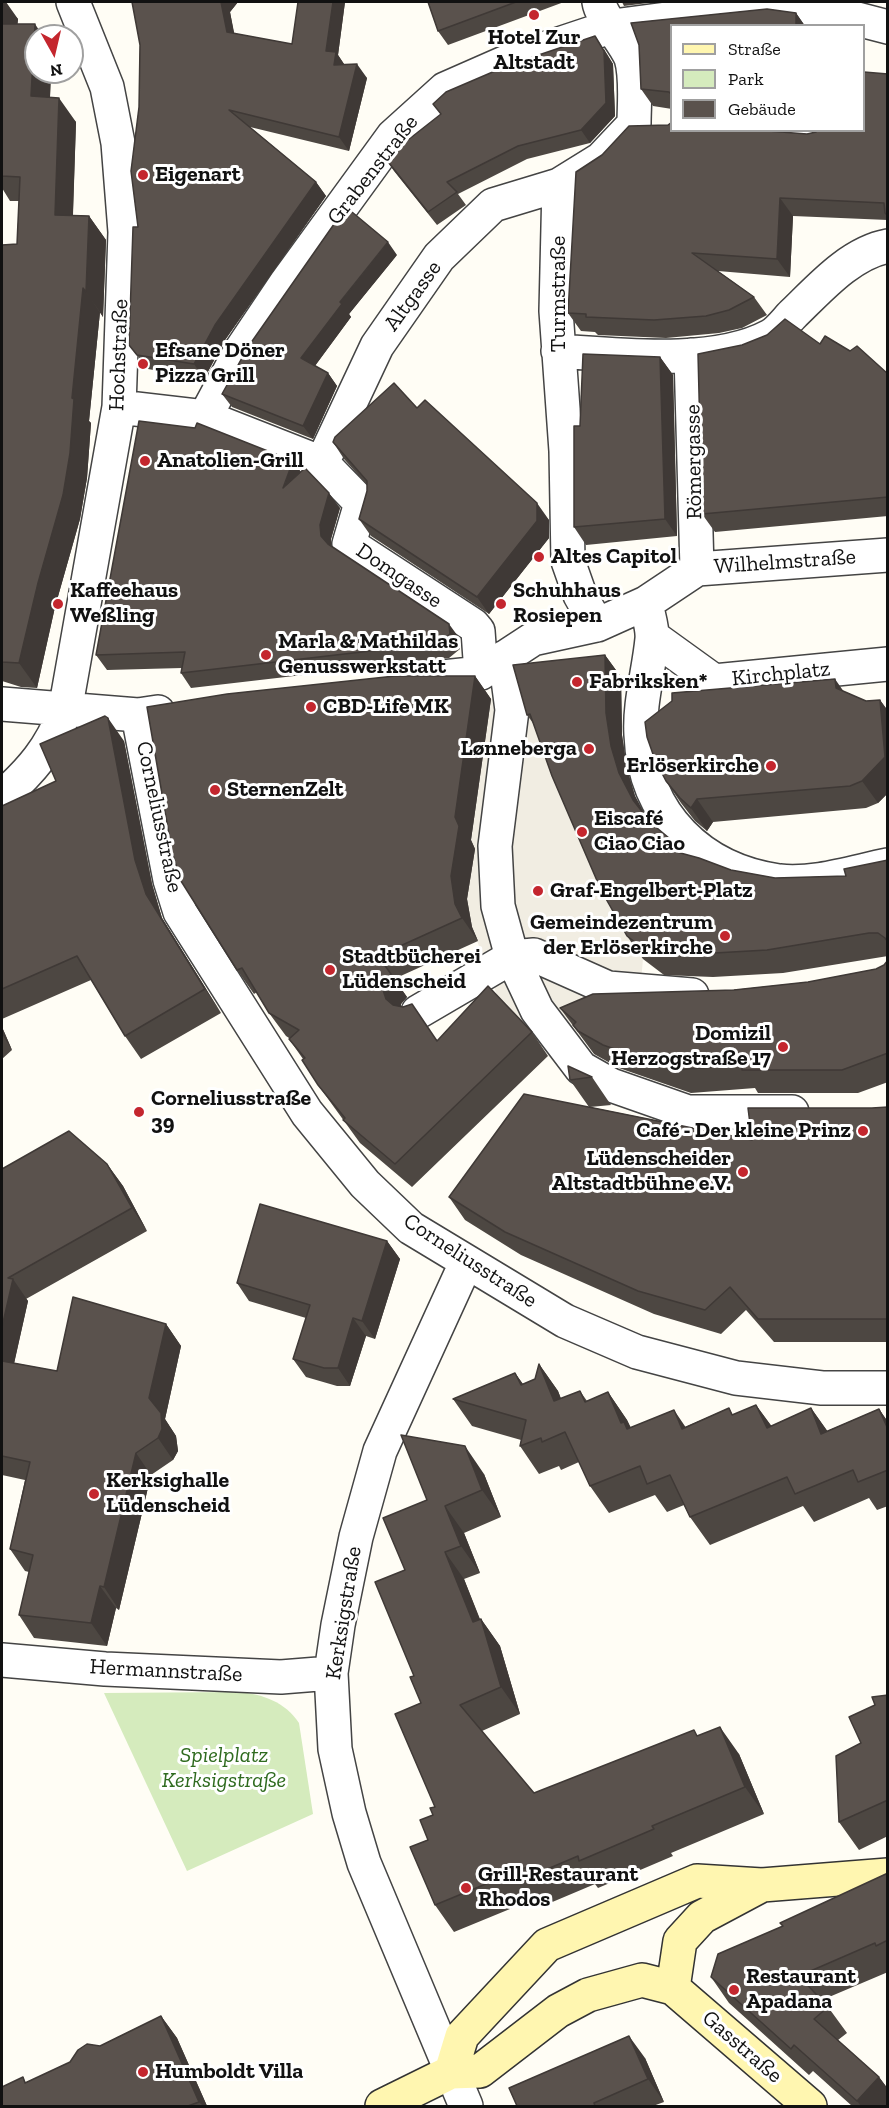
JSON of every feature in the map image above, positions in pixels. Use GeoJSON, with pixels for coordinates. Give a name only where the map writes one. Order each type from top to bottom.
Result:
{"type":"FeatureCollection","features":[{"type":"Feature","properties":{"kind":"street","name":"Hochstraße"},"geometry":{"type":"LineString","coordinates":[[2,797],[42,757],[65,711],[119,407],[125,232],[117,143],[107,87],[74,2]]}},
{"type":"Feature","properties":{"kind":"street","name":"Grabenstraße"},"geometry":{"type":"LineString","coordinates":[[205,417],[241,351],[286,283],[393,136],[445,89],[606,14],[705,14],[780,8],[847,17],[888,27]]}},
{"type":"Feature","properties":{"kind":"street"},"geometry":{"type":"LineString","coordinates":[[560,185],[648,125],[631,60],[606,14]]}},
{"type":"Feature","properties":{"kind":"street"},"geometry":{"type":"LineString","coordinates":[[804,132],[820,133]]}},
{"type":"Feature","properties":{"kind":"street","name":"Turmstraße"},"geometry":{"type":"LineString","coordinates":[[560,185],[558,351],[566,451],[568,561],[580,595],[597,625]]}},
{"type":"Feature","properties":{"kind":"street","name":"Altgasse"},"geometry":{"type":"LineString","coordinates":[[322,463],[377,346],[439,257],[494,205],[560,185]]}},
{"type":"Feature","properties":{"kind":"street"},"geometry":{"type":"LineString","coordinates":[[558,351],[691,355],[729,352],[771,336],[839,271],[873,249],[888,246]]}},
{"type":"Feature","properties":{"kind":"street","name":"Römergasse"},"geometry":{"type":"LineString","coordinates":[[691,355],[696,569]]}},
{"type":"Feature","properties":{"kind":"street"},"geometry":{"type":"LineString","coordinates":[[119,407],[205,417]]}},
{"type":"Feature","properties":{"kind":"street","name":"Domgasse"},"geometry":{"type":"LineString","coordinates":[[205,417],[322,463],[361,503],[350,544],[473,625],[493,665]]}},
{"type":"Feature","properties":{"kind":"street","name":"Wilhelmstraße"},"geometry":{"type":"LineString","coordinates":[[377,684],[493,665],[533,639],[597,625],[646,603],[696,569],[888,555]]}},
{"type":"Feature","properties":{"kind":"street"},"geometry":{"type":"LineString","coordinates":[[646,603],[652,637],[645,676],[640,735],[649,777],[657,799],[667,818],[690,843],[712,860],[735,870],[780,881],[819,879],[888,866]]}},
{"type":"Feature","properties":{"kind":"street","name":"Kirchplatz"},"geometry":{"type":"LineString","coordinates":[[652,637],[714,681],[888,664]]}},
{"type":"Feature","properties":{"kind":"street"},"geometry":{"type":"LineString","coordinates":[[493,665],[512,695],[495,846],[498,906],[512,957],[537,1010],[581,1068],[611,1085],[688,1112],[826,1112]]}},
{"type":"Feature","properties":{"kind":"street"},"geometry":{"type":"LineString","coordinates":[[2,704],[65,711],[138,715],[184,708]]}},
{"type":"Feature","properties":{"kind":"street","name":"Corneliusstraße"},"geometry":{"type":"LineString","coordinates":[[138,715],[170,880],[180,912],[320,1131],[366,1184],[411,1228],[565,1321],[637,1352],[736,1378],[822,1388],[888,1388]]}},
{"type":"Feature","properties":{"kind":"street"},"geometry":{"type":"LineString","coordinates":[[418,1012],[512,957],[534,955],[608,988],[687,996],[726,994]]}},
{"type":"Feature","properties":{"kind":"street","name":"Kerksigstraße"},"geometry":{"type":"LineString","coordinates":[[466,1263],[380,1451],[356,1537],[331,1673],[335,1749],[349,1813],[364,1863],[466,2106]]}},
{"type":"Feature","properties":{"kind":"street","name":"Hermannstraße"},"geometry":{"type":"LineString","coordinates":[[2,1660],[105,1669],[281,1677],[331,1673]]}},
{"type":"Feature","properties":{"kind":"street"},"geometry":{"type":"LineString","coordinates":[[451,2072],[462,2036],[547,1945],[696,1881],[762,1885],[888,1875]]}},
{"type":"Feature","properties":{"kind":"street"},"geometry":{"type":"LineString","coordinates":[[382,2106],[451,2072],[480,2071],[558,2011],[588,1995],[642,1980],[673,1988],[681,1941],[702,1917],[762,1885]]}},
{"type":"Feature","properties":{"kind":"street","name":"Gasstraße"},"geometry":{"type":"LineString","coordinates":[[673,1988],[810,2106]]}},
{"type":"Feature","properties":{"kind":"green space","name":"Spielplatz Kerksigstraße"},"geometry":{"type":"Polygon","coordinates":[[[238,1692],[273,1700],[299,1723],[313,1814],[187,1871],[104,1693],[238,1692]]]}},
{"type":"Feature","properties":{"kind":"shaded area","name":"Graf-Engelbert-Platz"},"geometry":{"type":"Polygon","coordinates":[[[530,692],[643,959],[638,1014],[580,1029],[582,1049],[571,1080],[501,1006],[472,927],[467,899],[473,825],[491,699],[530,692]]]}},
{"type":"Feature","properties":{"kind":"building"},"geometry":{"type":"Polygon","coordinates":[[[132,2],[221,2],[227,32],[292,44],[298,2],[333,2],[326,51],[336,52],[334,65],[357,64],[339,137],[229,110],[316,182],[215,325],[194,364],[137,355],[129,345],[133,227],[138,227],[131,171],[139,107],[140,45],[132,2]]]}},
{"type":"Feature","properties":{"kind":"building"},"geometry":{"type":"Polygon","coordinates":[[[428,2],[516,2],[438,31],[428,2]]]}},
{"type":"Feature","properties":{"kind":"building"},"geometry":{"type":"Polygon","coordinates":[[[767,9],[796,13],[796,24],[670,24],[670,93],[641,89],[639,45],[631,23],[767,9]]]}},
{"type":"Feature","properties":{"kind":"building"},"geometry":{"type":"Polygon","coordinates":[[[2,24],[24,24],[24,84],[32,84],[31,96],[59,98],[55,215],[89,216],[86,292],[83,288],[72,398],[74,399],[70,453],[63,495],[38,583],[19,663],[2,662],[2,245],[17,244],[20,177],[2,176],[2,24]]]}},
{"type":"Feature","properties":{"kind":"building"},"geometry":{"type":"Polygon","coordinates":[[[595,36],[604,51],[606,103],[581,130],[518,146],[447,182],[457,192],[428,212],[385,158],[441,114],[433,104],[446,92],[509,65],[595,36]]]}},
{"type":"Feature","properties":{"kind":"building"},"geometry":{"type":"Polygon","coordinates":[[[865,72],[888,74],[888,216],[885,213],[884,203],[780,198],[777,259],[692,253],[754,297],[729,310],[706,316],[654,320],[586,317],[586,314],[568,313],[576,172],[602,155],[629,126],[670,124],[670,132],[807,134],[865,132],[865,72]]]}},
{"type":"Feature","properties":{"kind":"building"},"geometry":{"type":"Polygon","coordinates":[[[346,207],[388,242],[340,302],[342,304],[301,358],[328,373],[303,426],[222,394],[248,347],[346,207]]]}},
{"type":"Feature","properties":{"kind":"building"},"geometry":{"type":"Polygon","coordinates":[[[785,319],[820,344],[825,336],[850,351],[857,346],[888,374],[888,497],[702,514],[698,354],[742,345],[767,335],[785,319]]]}},
{"type":"Feature","properties":{"kind":"building"},"geometry":{"type":"Polygon","coordinates":[[[583,354],[660,357],[665,519],[574,527],[574,426],[580,426],[583,354]]]}},
{"type":"Feature","properties":{"kind":"building"},"geometry":{"type":"Polygon","coordinates":[[[394,383],[417,408],[425,400],[537,503],[537,521],[477,597],[359,519],[367,491],[367,481],[333,442],[335,437],[394,383]]]}},
{"type":"Feature","properties":{"kind":"building"},"geometry":{"type":"Polygon","coordinates":[[[139,421],[195,428],[197,423],[293,461],[283,488],[305,468],[329,493],[320,525],[321,536],[328,544],[449,624],[450,634],[439,643],[181,673],[185,652],[96,655],[139,421]]]}},
{"type":"Feature","properties":{"kind":"building"},"geometry":{"type":"Polygon","coordinates":[[[605,655],[606,713],[611,746],[619,773],[633,800],[651,823],[669,838],[662,848],[731,870],[775,878],[846,876],[844,869],[888,860],[888,942],[878,933],[869,933],[767,950],[697,954],[648,952],[627,936],[601,890],[552,776],[530,714],[527,715],[513,665],[605,655]]]}},
{"type":"Feature","properties":{"kind":"building"},"geometry":{"type":"Polygon","coordinates":[[[395,676],[475,676],[455,817],[459,826],[451,876],[455,904],[462,918],[378,956],[391,974],[385,981],[383,990],[386,999],[393,1005],[403,1007],[412,1004],[437,1041],[488,986],[532,1032],[395,1164],[343,1120],[345,1118],[318,1085],[302,1060],[305,1058],[289,1039],[299,1030],[269,1013],[242,968],[237,970],[181,881],[172,852],[147,707],[227,694],[395,676]]]}},
{"type":"Feature","properties":{"kind":"building","name":"Erlöserkirche"},"geometry":{"type":"Polygon","coordinates":[[[835,679],[836,688],[866,701],[880,700],[885,757],[862,781],[850,786],[697,799],[691,808],[666,781],[655,760],[647,737],[645,722],[672,701],[672,693],[835,679]]]}},
{"type":"Feature","properties":{"kind":"building"},"geometry":{"type":"Polygon","coordinates":[[[105,716],[108,718],[135,860],[146,894],[205,989],[125,1036],[77,956],[2,989],[2,806],[56,781],[40,744],[105,716]]]}},
{"type":"Feature","properties":{"kind":"building"},"geometry":{"type":"Polygon","coordinates":[[[888,960],[888,1053],[842,1070],[742,1070],[742,1065],[675,1070],[603,1045],[578,1031],[573,1025],[576,1022],[560,1008],[593,994],[734,990],[808,982],[876,969],[888,960]]]}},
{"type":"Feature","properties":{"kind":"building"},"geometry":{"type":"Polygon","coordinates":[[[568,1066],[592,1077],[570,1080],[568,1066]]]}},
{"type":"Feature","properties":{"kind":"building"},"geometry":{"type":"Polygon","coordinates":[[[524,1094],[752,1140],[748,1108],[888,1107],[888,1319],[758,1319],[730,1287],[705,1310],[638,1291],[505,1232],[449,1197],[524,1094]]]}},
{"type":"Feature","properties":{"kind":"building"},"geometry":{"type":"Polygon","coordinates":[[[69,1131],[107,1164],[132,1208],[8,1278],[13,1279],[2,1327],[2,1169],[69,1131]]]}},
{"type":"Feature","properties":{"kind":"building"},"geometry":{"type":"Polygon","coordinates":[[[260,1204],[387,1241],[362,1321],[353,1318],[338,1368],[324,1368],[293,1359],[310,1305],[237,1283],[260,1204]]]}},
{"type":"Feature","properties":{"kind":"building","name":"Kerksighalle Lüdenscheid"},"geometry":{"type":"Polygon","coordinates":[[[73,1297],[166,1324],[149,1398],[161,1413],[162,1429],[158,1438],[136,1453],[104,1587],[100,1586],[91,1623],[19,1615],[33,1555],[10,1549],[30,1462],[2,1456],[2,1361],[57,1371],[73,1297]]]}},
{"type":"Feature","properties":{"kind":"building"},"geometry":{"type":"Polygon","coordinates":[[[539,1364],[554,1401],[580,1391],[585,1402],[608,1392],[621,1423],[624,1422],[627,1429],[674,1410],[682,1429],[729,1408],[732,1415],[756,1405],[767,1428],[811,1408],[821,1434],[879,1409],[888,1427],[888,1470],[858,1482],[853,1470],[795,1494],[787,1477],[690,1517],[670,1475],[647,1484],[640,1466],[590,1486],[565,1432],[542,1442],[541,1438],[520,1446],[526,1420],[453,1399],[515,1373],[521,1385],[535,1379],[539,1364]]]}},
{"type":"Feature","properties":{"kind":"building"},"geometry":{"type":"Polygon","coordinates":[[[401,1435],[465,1446],[482,1490],[445,1506],[461,1546],[445,1552],[473,1622],[481,1619],[501,1687],[460,1705],[534,1793],[694,1730],[697,1736],[720,1727],[745,1787],[652,1826],[654,1829],[579,1861],[578,1856],[531,1876],[527,1867],[435,1905],[410,1847],[428,1840],[420,1820],[433,1815],[430,1808],[435,1807],[395,1714],[421,1703],[410,1677],[414,1676],[375,1582],[405,1570],[383,1518],[427,1500],[401,1435]]]}},
{"type":"Feature","properties":{"kind":"building"},"geometry":{"type":"Polygon","coordinates":[[[888,1695],[888,1800],[839,1822],[836,1756],[861,1743],[849,1717],[875,1705],[872,1697],[888,1695]]]}},
{"type":"Feature","properties":{"kind":"building"},"geometry":{"type":"Polygon","coordinates":[[[888,1873],[888,1940],[876,1946],[875,1943],[799,1976],[828,2007],[814,2019],[879,2077],[857,2101],[794,2045],[791,2049],[711,1977],[718,1954],[783,1926],[780,1923],[888,1873]]]}},
{"type":"Feature","properties":{"kind":"building"},"geometry":{"type":"Polygon","coordinates":[[[161,2016],[199,2102],[188,2106],[2,2106],[2,2087],[23,2077],[25,2083],[70,2062],[78,2050],[87,2044],[100,2046],[161,2016]]]}},
{"type":"Feature","properties":{"kind":"building"},"geometry":{"type":"Polygon","coordinates":[[[629,2036],[648,2079],[594,2103],[595,2106],[517,2106],[509,2088],[629,2036]]]}},
{"type":"Feature","properties":{"kind":"place","name":"Hotel Zur Altstadt"},"geometry":{"type":"Point","coordinates":[534,15]}},
{"type":"Feature","properties":{"kind":"place","name":"Eigenart"},"geometry":{"type":"Point","coordinates":[143,175]}},
{"type":"Feature","properties":{"kind":"place","name":"Efsane Döner Pizza Grill"},"geometry":{"type":"Point","coordinates":[143,364]}},
{"type":"Feature","properties":{"kind":"place","name":"Anatolien-Grill"},"geometry":{"type":"Point","coordinates":[145,461]}},
{"type":"Feature","properties":{"kind":"place","name":"Altes Capitol"},"geometry":{"type":"Point","coordinates":[539,557]}},
{"type":"Feature","properties":{"kind":"place","name":"Kaffeehaus Weßling"},"geometry":{"type":"Point","coordinates":[58,604]}},
{"type":"Feature","properties":{"kind":"place","name":"Schuhhaus Rosiepen"},"geometry":{"type":"Point","coordinates":[501,604]}},
{"type":"Feature","properties":{"kind":"place","name":"Marla & Mathildas Genusswerkstatt"},"geometry":{"type":"Point","coordinates":[266,655]}},
{"type":"Feature","properties":{"kind":"place","name":"Fabriksken*"},"geometry":{"type":"Point","coordinates":[577,682]}},
{"type":"Feature","properties":{"kind":"place","name":"CBD-Life MK"},"geometry":{"type":"Point","coordinates":[311,707]}},
{"type":"Feature","properties":{"kind":"place","name":"Lønneberga"},"geometry":{"type":"Point","coordinates":[589,749]}},
{"type":"Feature","properties":{"kind":"place","name":"Erlöserkirche"},"geometry":{"type":"Point","coordinates":[771,766]}},
{"type":"Feature","properties":{"kind":"place","name":"SternenZelt"},"geometry":{"type":"Point","coordinates":[215,790]}},
{"type":"Feature","properties":{"kind":"place","name":"Eiscafé Ciao Ciao"},"geometry":{"type":"Point","coordinates":[582,832]}},
{"type":"Feature","properties":{"kind":"place","name":"Graf-Engelbert-Platz"},"geometry":{"type":"Point","coordinates":[538,891]}},
{"type":"Feature","properties":{"kind":"place","name":"Gemeindezentrum der Erlöserkirche"},"geometry":{"type":"Point","coordinates":[725,936]}},
{"type":"Feature","properties":{"kind":"place","name":"Stadtbücherei Lüdenscheid"},"geometry":{"type":"Point","coordinates":[330,970]}},
{"type":"Feature","properties":{"kind":"place","name":"Domizil Herzogstraße 17"},"geometry":{"type":"Point","coordinates":[783,1047]}},
{"type":"Feature","properties":{"kind":"place","name":"Corneliusstraße 39"},"geometry":{"type":"Point","coordinates":[139,1112]}},
{"type":"Feature","properties":{"kind":"place","name":"Café - Der kleine Prinz"},"geometry":{"type":"Point","coordinates":[863,1131]}},
{"type":"Feature","properties":{"kind":"place","name":"Lüdenscheider Altstadtbühne e.V."},"geometry":{"type":"Point","coordinates":[743,1172]}},
{"type":"Feature","properties":{"kind":"place","name":"Kerksighalle Lüdenscheid"},"geometry":{"type":"Point","coordinates":[94,1494]}},
{"type":"Feature","properties":{"kind":"place","name":"Grill-Restaurant Rhodos"},"geometry":{"type":"Point","coordinates":[466,1888]}},
{"type":"Feature","properties":{"kind":"place","name":"Restaurant Apadana"},"geometry":{"type":"Point","coordinates":[734,1990]}},
{"type":"Feature","properties":{"kind":"place","name":"Humboldt Villa"},"geometry":{"type":"Point","coordinates":[143,2072]}}]}
